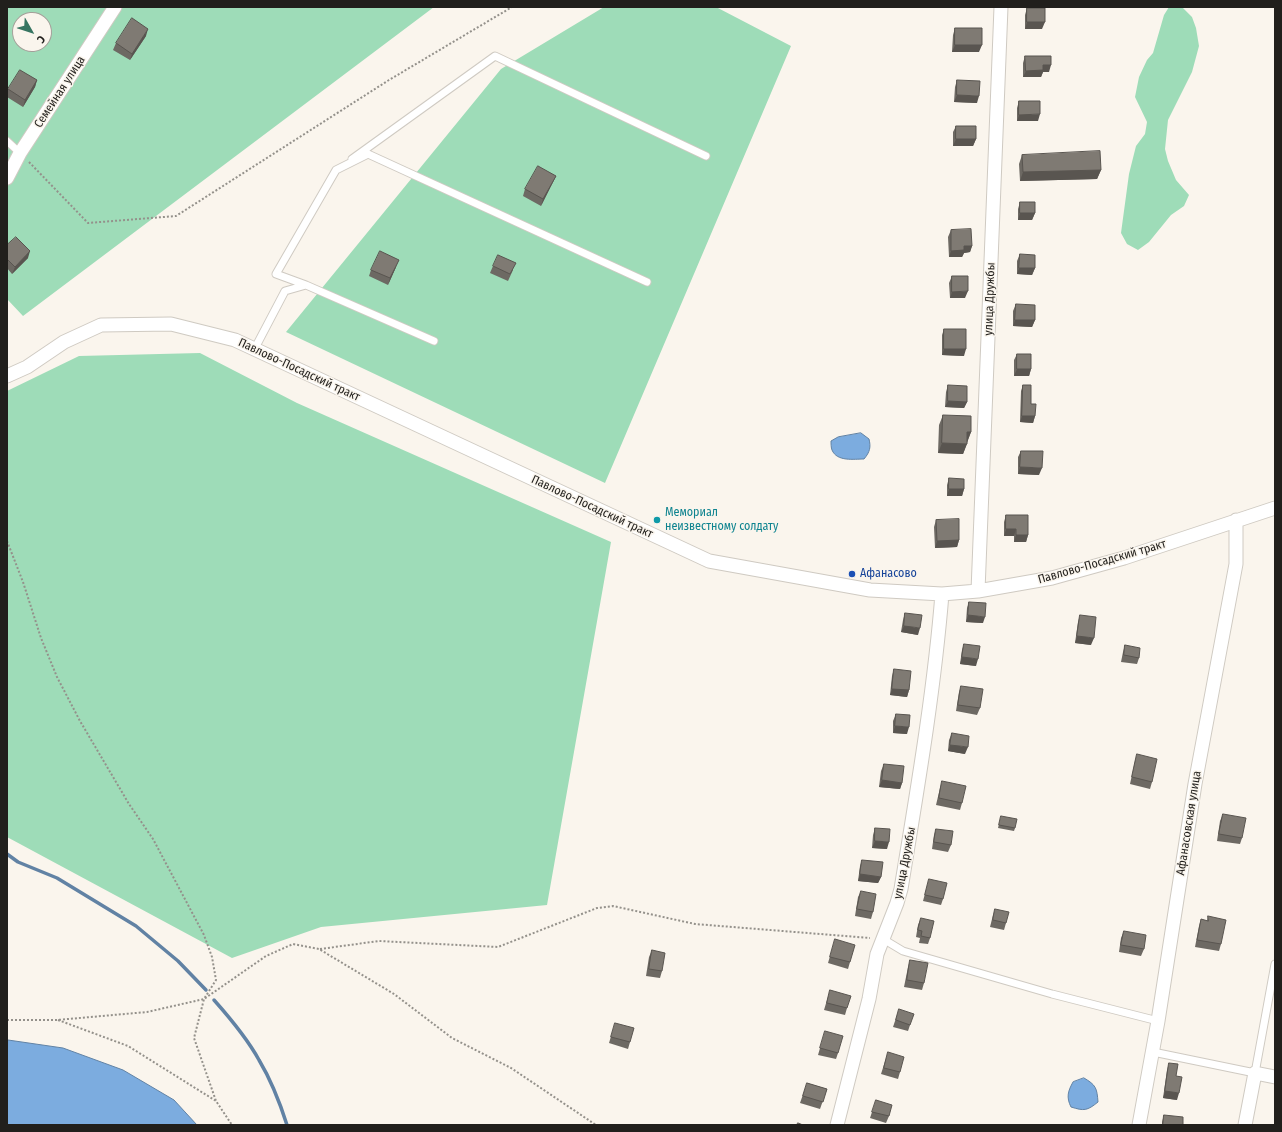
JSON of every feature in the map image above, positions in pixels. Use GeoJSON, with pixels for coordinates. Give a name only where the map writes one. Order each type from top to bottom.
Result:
{"type":"FeatureCollection","features":[{"type":"Feature","properties":{"kind":"street","name":"Семейная улица"},"geometry":{"type":"LineString","coordinates":[[7,178],[20,153],[115,7]]}},
{"type":"Feature","properties":{"kind":"street","name":"улица Дружбы"},"geometry":{"type":"LineString","coordinates":[[978,591],[1001,7]]}},
{"type":"Feature","properties":{"kind":"street","name":"Павлово-Посадский тракт"},"geometry":{"type":"LineString","coordinates":[[7,376],[27,367],[64,342],[101,325],[171,324],[235,340],[708,561],[870,590],[942,594],[978,591],[1052,578],[1124,558],[1275,508]]}},
{"type":"Feature","properties":{"kind":"street","name":"Афанасовская улица"},"geometry":{"type":"LineString","coordinates":[[1139,1125],[1158,1022],[1194,784],[1236,564],[1236,520]]}},
{"type":"Feature","properties":{"kind":"street","name":"улица Дружбы"},"geometry":{"type":"LineString","coordinates":[[837,1125],[869,998],[877,954],[898,903],[901,889],[926,740],[942,594]]}},
{"type":"Feature","properties":{"kind":"street"},"geometry":{"type":"LineString","coordinates":[[1245,1125],[1255,1073],[1275,1077]]}},
{"type":"Feature","properties":{"kind":"lane"},"geometry":{"type":"LineString","coordinates":[[434,341],[306,285],[276,274],[336,170],[495,56],[706,156]]}},
{"type":"Feature","properties":{"kind":"lane"},"geometry":{"type":"LineString","coordinates":[[7,141],[20,153]]}},
{"type":"Feature","properties":{"kind":"lane"},"geometry":{"type":"LineString","coordinates":[[336,170],[368,154],[647,282]]}},
{"type":"Feature","properties":{"kind":"lane"},"geometry":{"type":"LineString","coordinates":[[254,350],[285,291],[306,285]]}},
{"type":"Feature","properties":{"kind":"lane"},"geometry":{"type":"LineString","coordinates":[[883,940],[903,951],[1052,994],[1158,1022]]}},
{"type":"Feature","properties":{"kind":"lane"},"geometry":{"type":"LineString","coordinates":[[1153,1052],[1255,1073],[1275,964]]}},
{"type":"Feature","properties":{"kind":"path"},"geometry":{"type":"LineString","coordinates":[[20,153],[88,223],[176,216],[389,80],[512,7]]}},
{"type":"Feature","properties":{"kind":"path"},"geometry":{"type":"LineString","coordinates":[[7,541],[41,638],[57,677],[80,721],[129,804],[153,839],[204,935],[212,958],[216,980],[204,999],[194,1038],[216,1101],[232,1125]]}},
{"type":"Feature","properties":{"kind":"path"},"geometry":{"type":"LineString","coordinates":[[7,1020],[57,1020],[147,1012],[204,999],[266,956],[293,944],[319,949],[380,941],[498,948],[598,908],[613,906],[695,924],[883,940]]}},
{"type":"Feature","properties":{"kind":"path"},"geometry":{"type":"LineString","coordinates":[[319,949],[394,994],[452,1038],[511,1068],[596,1125]]}},
{"type":"Feature","properties":{"kind":"path"},"geometry":{"type":"LineString","coordinates":[[57,1020],[128,1046],[216,1101]]}},
{"type":"Feature","properties":{"kind":"green space"},"geometry":{"type":"Polygon","coordinates":[[[7,7],[434,7],[23,316],[7,299],[7,7]]]}},
{"type":"Feature","properties":{"kind":"green space"},"geometry":{"type":"Polygon","coordinates":[[[604,7],[716,7],[791,46],[605,483],[286,332],[501,69],[604,7]]]}},
{"type":"Feature","properties":{"kind":"green space"},"geometry":{"type":"Polygon","coordinates":[[[1169,7],[1182,7],[1192,17],[1196,28],[1199,46],[1192,72],[1168,120],[1165,149],[1176,180],[1189,195],[1184,206],[1171,215],[1149,242],[1138,250],[1127,244],[1121,233],[1129,174],[1136,146],[1145,134],[1147,122],[1135,97],[1139,77],[1147,60],[1153,53],[1164,15],[1169,7]]]}},
{"type":"Feature","properties":{"kind":"green space"},"geometry":{"type":"Polygon","coordinates":[[[200,353],[297,403],[611,542],[547,905],[321,927],[232,958],[7,837],[7,391],[79,356],[200,353]]]}},
{"type":"Feature","properties":{"kind":"water"},"geometry":{"type":"Polygon","coordinates":[[[861,433],[869,439],[870,442],[869,452],[864,459],[846,459],[834,454],[831,441],[838,437],[861,433]]]}},
{"type":"Feature","properties":{"kind":"water"},"geometry":{"type":"Polygon","coordinates":[[[8,1040],[63,1048],[123,1070],[174,1100],[197,1125],[7,1125],[8,1040]]]}},
{"type":"Feature","properties":{"kind":"water"},"geometry":{"type":"Polygon","coordinates":[[[1084,1078],[1095,1087],[1098,1102],[1085,1109],[1071,1107],[1068,1097],[1070,1088],[1073,1082],[1084,1078]]]}},
{"type":"Feature","properties":{"kind":"building"},"geometry":{"type":"Polygon","coordinates":[[[1027,8],[1045,8],[1045,22],[1027,22],[1027,8]]]}},
{"type":"Feature","properties":{"kind":"building"},"geometry":{"type":"Polygon","coordinates":[[[132,18],[148,29],[132,54],[116,43],[132,18]]]}},
{"type":"Feature","properties":{"kind":"building"},"geometry":{"type":"Polygon","coordinates":[[[955,28],[982,28],[982,45],[955,45],[955,28]]]}},
{"type":"Feature","properties":{"kind":"building"},"geometry":{"type":"Polygon","coordinates":[[[1025,56],[1051,56],[1051,65],[1043,65],[1043,70],[1026,71],[1025,56]]]}},
{"type":"Feature","properties":{"kind":"building"},"geometry":{"type":"Polygon","coordinates":[[[20,70],[37,80],[25,100],[8,89],[20,70]]]}},
{"type":"Feature","properties":{"kind":"building"},"geometry":{"type":"Polygon","coordinates":[[[957,80],[980,81],[979,96],[957,95],[957,80]]]}},
{"type":"Feature","properties":{"kind":"building"},"geometry":{"type":"Polygon","coordinates":[[[1019,101],[1040,101],[1040,114],[1019,115],[1019,101]]]}},
{"type":"Feature","properties":{"kind":"building"},"geometry":{"type":"Polygon","coordinates":[[[956,126],[976,126],[976,139],[956,139],[956,126]]]}},
{"type":"Feature","properties":{"kind":"building"},"geometry":{"type":"Polygon","coordinates":[[[1100,151],[1101,170],[1023,172],[1022,155],[1100,151]]]}},
{"type":"Feature","properties":{"kind":"building"},"geometry":{"type":"Polygon","coordinates":[[[538,166],[556,176],[543,199],[525,189],[538,166]]]}},
{"type":"Feature","properties":{"kind":"building"},"geometry":{"type":"Polygon","coordinates":[[[1020,202],[1035,202],[1035,213],[1020,213],[1020,202]]]}},
{"type":"Feature","properties":{"kind":"building"},"geometry":{"type":"Polygon","coordinates":[[[971,229],[972,246],[964,246],[964,250],[951,251],[951,230],[971,229]]]}},
{"type":"Feature","properties":{"kind":"building"},"geometry":{"type":"Polygon","coordinates":[[[16,237],[30,251],[15,267],[7,259],[7,245],[16,237]]]}},
{"type":"Feature","properties":{"kind":"building"},"geometry":{"type":"Polygon","coordinates":[[[380,251],[399,260],[390,278],[371,270],[380,251]]]}},
{"type":"Feature","properties":{"kind":"building"},"geometry":{"type":"Polygon","coordinates":[[[1020,254],[1035,255],[1035,268],[1019,268],[1020,254]]]}},
{"type":"Feature","properties":{"kind":"building"},"geometry":{"type":"Polygon","coordinates":[[[498,255],[516,263],[510,274],[493,266],[498,255]]]}},
{"type":"Feature","properties":{"kind":"building"},"geometry":{"type":"Polygon","coordinates":[[[952,276],[968,276],[968,291],[952,292],[952,276]]]}},
{"type":"Feature","properties":{"kind":"building"},"geometry":{"type":"Polygon","coordinates":[[[1016,304],[1035,305],[1035,320],[1015,320],[1016,304]]]}},
{"type":"Feature","properties":{"kind":"building"},"geometry":{"type":"Polygon","coordinates":[[[944,329],[966,329],[966,349],[944,349],[944,329]]]}},
{"type":"Feature","properties":{"kind":"building"},"geometry":{"type":"Polygon","coordinates":[[[1017,354],[1031,354],[1031,369],[1017,369],[1017,354]]]}},
{"type":"Feature","properties":{"kind":"building"},"geometry":{"type":"Polygon","coordinates":[[[948,385],[967,386],[967,402],[948,401],[948,385]]]}},
{"type":"Feature","properties":{"kind":"building"},"geometry":{"type":"Polygon","coordinates":[[[1023,385],[1031,385],[1031,404],[1036,404],[1035,416],[1022,416],[1023,385]]]}},
{"type":"Feature","properties":{"kind":"building"},"geometry":{"type":"Polygon","coordinates":[[[943,415],[971,416],[971,432],[967,432],[967,444],[942,443],[943,415]]]}},
{"type":"Feature","properties":{"kind":"building"},"geometry":{"type":"Polygon","coordinates":[[[1021,451],[1043,451],[1042,468],[1020,467],[1021,451]]]}},
{"type":"Feature","properties":{"kind":"building"},"geometry":{"type":"Polygon","coordinates":[[[949,478],[964,479],[964,489],[949,489],[949,478]]]}},
{"type":"Feature","properties":{"kind":"building"},"geometry":{"type":"Polygon","coordinates":[[[1006,515],[1028,515],[1028,535],[1016,535],[1016,529],[1006,529],[1006,515]]]}},
{"type":"Feature","properties":{"kind":"building"},"geometry":{"type":"Polygon","coordinates":[[[959,519],[959,540],[937,541],[936,520],[959,519]]]}},
{"type":"Feature","properties":{"kind":"building"},"geometry":{"type":"Polygon","coordinates":[[[969,602],[986,603],[985,617],[968,615],[969,602]]]}},
{"type":"Feature","properties":{"kind":"building"},"geometry":{"type":"Polygon","coordinates":[[[905,613],[922,615],[920,628],[904,626],[905,613]]]}},
{"type":"Feature","properties":{"kind":"building"},"geometry":{"type":"Polygon","coordinates":[[[1080,615],[1096,617],[1094,638],[1077,636],[1080,615]]]}},
{"type":"Feature","properties":{"kind":"building"},"geometry":{"type":"Polygon","coordinates":[[[964,644],[980,646],[978,659],[962,657],[964,644]]]}},
{"type":"Feature","properties":{"kind":"building"},"geometry":{"type":"Polygon","coordinates":[[[1125,645],[1140,648],[1139,658],[1124,655],[1125,645]]]}},
{"type":"Feature","properties":{"kind":"building"},"geometry":{"type":"Polygon","coordinates":[[[894,669],[911,671],[909,690],[892,689],[894,669]]]}},
{"type":"Feature","properties":{"kind":"building"},"geometry":{"type":"Polygon","coordinates":[[[961,686],[983,689],[980,708],[958,705],[961,686]]]}},
{"type":"Feature","properties":{"kind":"building"},"geometry":{"type":"Polygon","coordinates":[[[896,714],[910,715],[909,727],[895,726],[896,714]]]}},
{"type":"Feature","properties":{"kind":"building"},"geometry":{"type":"Polygon","coordinates":[[[952,733],[969,736],[968,747],[950,745],[952,733]]]}},
{"type":"Feature","properties":{"kind":"building"},"geometry":{"type":"Polygon","coordinates":[[[1137,754],[1157,759],[1152,782],[1132,777],[1137,754]]]}},
{"type":"Feature","properties":{"kind":"building"},"geometry":{"type":"Polygon","coordinates":[[[884,764],[904,766],[902,783],[882,780],[884,764]]]}},
{"type":"Feature","properties":{"kind":"building"},"geometry":{"type":"Polygon","coordinates":[[[942,781],[966,786],[962,803],[939,798],[942,781]]]}},
{"type":"Feature","properties":{"kind":"building"},"geometry":{"type":"Polygon","coordinates":[[[1223,814],[1246,818],[1242,838],[1219,834],[1223,814]]]}},
{"type":"Feature","properties":{"kind":"building"},"geometry":{"type":"Polygon","coordinates":[[[1001,816],[1017,819],[1015,828],[999,825],[1001,816]]]}},
{"type":"Feature","properties":{"kind":"building"},"geometry":{"type":"Polygon","coordinates":[[[875,828],[890,829],[889,842],[875,841],[875,828]]]}},
{"type":"Feature","properties":{"kind":"building"},"geometry":{"type":"Polygon","coordinates":[[[936,829],[953,831],[951,845],[934,842],[936,829]]]}},
{"type":"Feature","properties":{"kind":"building"},"geometry":{"type":"Polygon","coordinates":[[[862,860],[883,862],[881,877],[860,874],[862,860]]]}},
{"type":"Feature","properties":{"kind":"building"},"geometry":{"type":"Polygon","coordinates":[[[929,879],[947,883],[943,899],[925,895],[929,879]]]}},
{"type":"Feature","properties":{"kind":"building"},"geometry":{"type":"Polygon","coordinates":[[[861,891],[876,894],[873,912],[857,909],[861,891]]]}},
{"type":"Feature","properties":{"kind":"building"},"geometry":{"type":"Polygon","coordinates":[[[995,909],[1009,912],[1006,923],[993,920],[995,909]]]}},
{"type":"Feature","properties":{"kind":"building"},"geometry":{"type":"Polygon","coordinates":[[[1208,916],[1226,920],[1221,944],[1197,940],[1201,919],[1208,921],[1208,916]]]}},
{"type":"Feature","properties":{"kind":"building"},"geometry":{"type":"Polygon","coordinates":[[[921,918],[934,921],[930,938],[921,936],[922,931],[918,930],[921,918]]]}},
{"type":"Feature","properties":{"kind":"building"},"geometry":{"type":"Polygon","coordinates":[[[1124,931],[1146,935],[1144,949],[1121,945],[1124,931]]]}},
{"type":"Feature","properties":{"kind":"building"},"geometry":{"type":"Polygon","coordinates":[[[835,939],[855,945],[850,962],[830,957],[835,939]]]}},
{"type":"Feature","properties":{"kind":"building"},"geometry":{"type":"Polygon","coordinates":[[[652,950],[665,953],[662,971],[649,969],[652,950]]]}},
{"type":"Feature","properties":{"kind":"building"},"geometry":{"type":"Polygon","coordinates":[[[910,960],[928,963],[924,983],[907,980],[910,960]]]}},
{"type":"Feature","properties":{"kind":"building"},"geometry":{"type":"Polygon","coordinates":[[[830,990],[851,996],[847,1008],[827,1003],[830,990]]]}},
{"type":"Feature","properties":{"kind":"building"},"geometry":{"type":"Polygon","coordinates":[[[899,1009],[914,1014],[910,1025],[896,1020],[899,1009]]]}},
{"type":"Feature","properties":{"kind":"building"},"geometry":{"type":"Polygon","coordinates":[[[615,1023],[634,1028],[630,1042],[611,1037],[615,1023]]]}},
{"type":"Feature","properties":{"kind":"building"},"geometry":{"type":"Polygon","coordinates":[[[825,1031],[843,1036],[838,1053],[820,1048],[825,1031]]]}},
{"type":"Feature","properties":{"kind":"building"},"geometry":{"type":"Polygon","coordinates":[[[888,1052],[904,1057],[900,1072],[884,1068],[888,1052]]]}},
{"type":"Feature","properties":{"kind":"building"},"geometry":{"type":"Polygon","coordinates":[[[1169,1063],[1178,1064],[1176,1076],[1182,1077],[1179,1093],[1165,1091],[1169,1063]]]}},
{"type":"Feature","properties":{"kind":"building"},"geometry":{"type":"Polygon","coordinates":[[[807,1083],[827,1089],[823,1102],[803,1096],[807,1083]]]}},
{"type":"Feature","properties":{"kind":"building"},"geometry":{"type":"Polygon","coordinates":[[[876,1100],[892,1105],[889,1116],[872,1112],[876,1100]]]}},
{"type":"Feature","properties":{"kind":"building"},"geometry":{"type":"Polygon","coordinates":[[[1164,1115],[1183,1117],[1183,1125],[1163,1125],[1164,1115]]]}},
{"type":"Feature","properties":{"kind":"waterway"},"geometry":{"type":"LineString","coordinates":[[7,854],[18,862],[57,878],[136,926],[178,961],[206,990]]}},
{"type":"Feature","properties":{"kind":"waterway"},"geometry":{"type":"LineString","coordinates":[[214,1000],[238,1028],[254,1052],[271,1084],[287,1125]]}},
{"type":"Feature","properties":{"kind":"place","name":"Мемориал неизвестному солдату"},"geometry":{"type":"Point","coordinates":[657,520]}},
{"type":"Feature","properties":{"kind":"place","name":"Афанасово"},"geometry":{"type":"Point","coordinates":[852,574]}}]}
